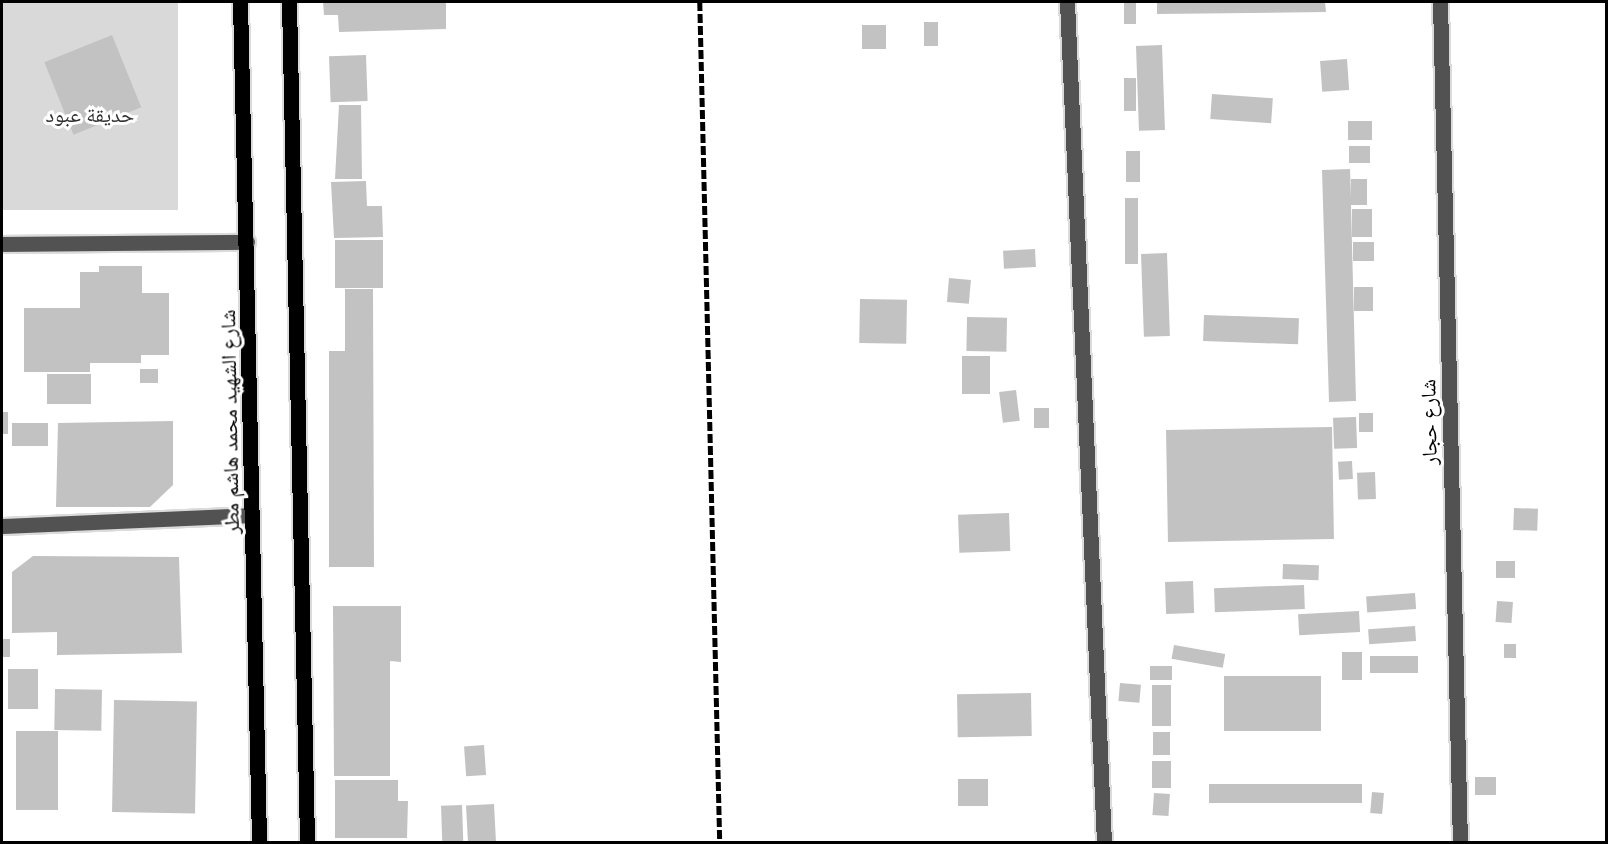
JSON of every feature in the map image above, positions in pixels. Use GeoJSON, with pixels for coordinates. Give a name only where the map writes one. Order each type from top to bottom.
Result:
{"type":"FeatureCollection","features":[{"type":"Feature","properties":{"kind":"main road","name":"شارع الشهيد محمد هاشم مطر"},"geometry":{"type":"LineString","coordinates":[[240,2],[259,843]]}},
{"type":"Feature","properties":{"kind":"main road"},"geometry":{"type":"LineString","coordinates":[[289,2],[307,843]]}},
{"type":"Feature","properties":{"kind":"street"},"geometry":{"type":"LineString","coordinates":[[1067,2],[1104,843]]}},
{"type":"Feature","properties":{"kind":"street","name":"شارع حجار"},"geometry":{"type":"LineString","coordinates":[[1440,2],[1460,843]]}},
{"type":"Feature","properties":{"kind":"street"},"geometry":{"type":"LineString","coordinates":[[2,244],[247,242]]}},
{"type":"Feature","properties":{"kind":"street"},"geometry":{"type":"LineString","coordinates":[[2,526],[252,515]]}},
{"type":"Feature","properties":{"kind":"green space","name":"حديقة عبود"},"geometry":{"type":"Polygon","coordinates":[[[2,2],[178,2],[178,210],[2,210],[2,2]]]}},
{"type":"Feature","properties":{"kind":"building"},"geometry":{"type":"Polygon","coordinates":[[[323,2],[446,2],[446,29],[339,32],[338,15],[324,15],[323,2]]]}},
{"type":"Feature","properties":{"kind":"building"},"geometry":{"type":"Polygon","coordinates":[[[1124,2],[1136,2],[1136,24],[1124,24],[1124,2]]]}},
{"type":"Feature","properties":{"kind":"building"},"geometry":{"type":"Polygon","coordinates":[[[1157,2],[1325,2],[1326,12],[1157,14],[1157,2]]]}},
{"type":"Feature","properties":{"kind":"building"},"geometry":{"type":"Polygon","coordinates":[[[924,22],[938,22],[938,46],[924,46],[924,22]]]}},
{"type":"Feature","properties":{"kind":"building"},"geometry":{"type":"Polygon","coordinates":[[[862,25],[886,25],[886,49],[862,49],[862,25]]]}},
{"type":"Feature","properties":{"kind":"building"},"geometry":{"type":"Polygon","coordinates":[[[112,35],[141,107],[74,135],[44,62],[112,35]]]}},
{"type":"Feature","properties":{"kind":"building"},"geometry":{"type":"Polygon","coordinates":[[[1162,45],[1165,130],[1139,131],[1136,46],[1162,45]]]}},
{"type":"Feature","properties":{"kind":"building"},"geometry":{"type":"Polygon","coordinates":[[[366,55],[368,101],[331,102],[329,56],[366,55]]]}},
{"type":"Feature","properties":{"kind":"building"},"geometry":{"type":"Polygon","coordinates":[[[1347,59],[1349,90],[1322,92],[1320,61],[1347,59]]]}},
{"type":"Feature","properties":{"kind":"building"},"geometry":{"type":"Polygon","coordinates":[[[1124,78],[1136,78],[1136,111],[1124,111],[1124,78]]]}},
{"type":"Feature","properties":{"kind":"building"},"geometry":{"type":"Polygon","coordinates":[[[1212,94],[1273,98],[1271,123],[1210,119],[1212,94]]]}},
{"type":"Feature","properties":{"kind":"building"},"geometry":{"type":"Polygon","coordinates":[[[339,105],[361,105],[362,179],[335,179],[339,105]]]}},
{"type":"Feature","properties":{"kind":"building"},"geometry":{"type":"Polygon","coordinates":[[[1348,121],[1372,121],[1372,140],[1348,140],[1348,121]]]}},
{"type":"Feature","properties":{"kind":"building"},"geometry":{"type":"Polygon","coordinates":[[[1349,146],[1370,146],[1370,163],[1349,163],[1349,146]]]}},
{"type":"Feature","properties":{"kind":"building"},"geometry":{"type":"Polygon","coordinates":[[[1126,151],[1140,151],[1140,182],[1126,182],[1126,151]]]}},
{"type":"Feature","properties":{"kind":"building"},"geometry":{"type":"Polygon","coordinates":[[[1350,169],[1351,198],[1351,179],[1367,179],[1367,205],[1351,205],[1356,401],[1329,402],[1322,170],[1350,169]]]}},
{"type":"Feature","properties":{"kind":"building"},"geometry":{"type":"Polygon","coordinates":[[[366,181],[367,206],[382,206],[383,237],[334,238],[331,182],[366,181]]]}},
{"type":"Feature","properties":{"kind":"building"},"geometry":{"type":"Polygon","coordinates":[[[1125,198],[1138,198],[1138,264],[1125,264],[1125,198]]]}},
{"type":"Feature","properties":{"kind":"building"},"geometry":{"type":"Polygon","coordinates":[[[1352,209],[1372,209],[1372,237],[1352,237],[1352,209]]]}},
{"type":"Feature","properties":{"kind":"building"},"geometry":{"type":"Polygon","coordinates":[[[335,240],[383,240],[383,288],[335,288],[335,240]]]}},
{"type":"Feature","properties":{"kind":"building"},"geometry":{"type":"Polygon","coordinates":[[[1353,242],[1374,242],[1374,261],[1353,261],[1353,242]]]}},
{"type":"Feature","properties":{"kind":"building"},"geometry":{"type":"Polygon","coordinates":[[[1035,249],[1036,267],[1004,269],[1003,251],[1035,249]]]}},
{"type":"Feature","properties":{"kind":"building"},"geometry":{"type":"Polygon","coordinates":[[[1167,253],[1170,336],[1144,337],[1141,254],[1167,253]]]}},
{"type":"Feature","properties":{"kind":"building"},"geometry":{"type":"Polygon","coordinates":[[[99,266],[142,266],[142,293],[169,293],[169,355],[141,355],[141,363],[90,363],[90,372],[24,372],[24,308],[80,308],[80,272],[99,272],[99,266]]]}},
{"type":"Feature","properties":{"kind":"building"},"geometry":{"type":"Polygon","coordinates":[[[949,278],[971,280],[969,304],[947,302],[949,278]]]}},
{"type":"Feature","properties":{"kind":"building"},"geometry":{"type":"Polygon","coordinates":[[[1354,287],[1373,287],[1373,311],[1354,311],[1354,287]]]}},
{"type":"Feature","properties":{"kind":"building"},"geometry":{"type":"Polygon","coordinates":[[[345,289],[373,289],[374,567],[329,567],[329,351],[345,351],[345,289]]]}},
{"type":"Feature","properties":{"kind":"building"},"geometry":{"type":"Polygon","coordinates":[[[860,299],[907,300],[906,344],[859,343],[860,299]]]}},
{"type":"Feature","properties":{"kind":"building"},"geometry":{"type":"Polygon","coordinates":[[[1204,315],[1299,318],[1298,344],[1203,341],[1204,315]]]}},
{"type":"Feature","properties":{"kind":"building"},"geometry":{"type":"Polygon","coordinates":[[[967,317],[1007,318],[1006,352],[966,351],[967,317]]]}},
{"type":"Feature","properties":{"kind":"building"},"geometry":{"type":"Polygon","coordinates":[[[962,356],[990,356],[990,394],[962,394],[962,356]]]}},
{"type":"Feature","properties":{"kind":"building"},"geometry":{"type":"Polygon","coordinates":[[[140,369],[158,369],[158,383],[140,383],[140,369]]]}},
{"type":"Feature","properties":{"kind":"building"},"geometry":{"type":"Polygon","coordinates":[[[47,374],[91,374],[91,404],[47,404],[47,374]]]}},
{"type":"Feature","properties":{"kind":"building"},"geometry":{"type":"Polygon","coordinates":[[[1016,390],[1020,421],[1003,423],[999,392],[1016,390]]]}},
{"type":"Feature","properties":{"kind":"building"},"geometry":{"type":"Polygon","coordinates":[[[1034,408],[1049,408],[1049,428],[1034,428],[1034,408]]]}},
{"type":"Feature","properties":{"kind":"building"},"geometry":{"type":"Polygon","coordinates":[[[2,412],[8,412],[8,434],[2,434],[2,412]]]}},
{"type":"Feature","properties":{"kind":"building"},"geometry":{"type":"Polygon","coordinates":[[[1359,413],[1373,413],[1373,432],[1359,432],[1359,413]]]}},
{"type":"Feature","properties":{"kind":"building"},"geometry":{"type":"Polygon","coordinates":[[[1356,417],[1357,448],[1334,449],[1333,418],[1356,417]]]}},
{"type":"Feature","properties":{"kind":"building"},"geometry":{"type":"Polygon","coordinates":[[[173,421],[173,485],[150,507],[56,507],[58,423],[173,421]]]}},
{"type":"Feature","properties":{"kind":"building"},"geometry":{"type":"Polygon","coordinates":[[[12,423],[48,423],[48,446],[12,446],[12,423]]]}},
{"type":"Feature","properties":{"kind":"building"},"geometry":{"type":"Polygon","coordinates":[[[1332,427],[1334,539],[1168,542],[1166,430],[1332,427]]]}},
{"type":"Feature","properties":{"kind":"building"},"geometry":{"type":"Polygon","coordinates":[[[1352,461],[1353,479],[1339,480],[1338,462],[1352,461]]]}},
{"type":"Feature","properties":{"kind":"building"},"geometry":{"type":"Polygon","coordinates":[[[1375,472],[1376,499],[1358,500],[1357,473],[1375,472]]]}},
{"type":"Feature","properties":{"kind":"building"},"geometry":{"type":"Polygon","coordinates":[[[1514,508],[1538,509],[1537,531],[1513,530],[1514,508]]]}},
{"type":"Feature","properties":{"kind":"building"},"geometry":{"type":"Polygon","coordinates":[[[1009,513],[1010,551],[959,553],[958,515],[1009,513]]]}},
{"type":"Feature","properties":{"kind":"building"},"geometry":{"type":"Polygon","coordinates":[[[33,556],[179,557],[182,653],[57,655],[57,632],[12,633],[12,572],[33,556]]]}},
{"type":"Feature","properties":{"kind":"building"},"geometry":{"type":"Polygon","coordinates":[[[1496,561],[1515,561],[1515,578],[1496,578],[1496,561]]]}},
{"type":"Feature","properties":{"kind":"building"},"geometry":{"type":"Polygon","coordinates":[[[1283,564],[1319,565],[1318,580],[1282,579],[1283,564]]]}},
{"type":"Feature","properties":{"kind":"building"},"geometry":{"type":"Polygon","coordinates":[[[1193,581],[1194,613],[1166,614],[1165,582],[1193,581]]]}},
{"type":"Feature","properties":{"kind":"building"},"geometry":{"type":"Polygon","coordinates":[[[1304,585],[1305,609],[1215,612],[1214,588],[1304,585]]]}},
{"type":"Feature","properties":{"kind":"building"},"geometry":{"type":"Polygon","coordinates":[[[1415,593],[1416,609],[1367,612],[1366,596],[1415,593]]]}},
{"type":"Feature","properties":{"kind":"building"},"geometry":{"type":"Polygon","coordinates":[[[1497,601],[1513,602],[1511,623],[1496,622],[1497,601]]]}},
{"type":"Feature","properties":{"kind":"building"},"geometry":{"type":"Polygon","coordinates":[[[333,606],[401,606],[401,662],[390,661],[390,776],[334,776],[333,606]]]}},
{"type":"Feature","properties":{"kind":"building"},"geometry":{"type":"Polygon","coordinates":[[[1359,611],[1360,632],[1299,635],[1298,614],[1359,611]]]}},
{"type":"Feature","properties":{"kind":"building"},"geometry":{"type":"Polygon","coordinates":[[[1415,626],[1416,641],[1369,644],[1368,629],[1415,626]]]}},
{"type":"Feature","properties":{"kind":"building"},"geometry":{"type":"Polygon","coordinates":[[[2,639],[10,639],[10,657],[2,657],[2,639]]]}},
{"type":"Feature","properties":{"kind":"building"},"geometry":{"type":"Polygon","coordinates":[[[1504,644],[1516,644],[1516,658],[1504,658],[1504,644]]]}},
{"type":"Feature","properties":{"kind":"building"},"geometry":{"type":"Polygon","coordinates":[[[1174,645],[1225,654],[1223,668],[1172,659],[1174,645]]]}},
{"type":"Feature","properties":{"kind":"building"},"geometry":{"type":"Polygon","coordinates":[[[1342,652],[1362,652],[1362,680],[1342,680],[1342,652]]]}},
{"type":"Feature","properties":{"kind":"building"},"geometry":{"type":"Polygon","coordinates":[[[1370,656],[1418,656],[1418,673],[1370,673],[1370,656]]]}},
{"type":"Feature","properties":{"kind":"building"},"geometry":{"type":"Polygon","coordinates":[[[1150,666],[1172,666],[1172,680],[1150,680],[1150,666]]]}},
{"type":"Feature","properties":{"kind":"building"},"geometry":{"type":"Polygon","coordinates":[[[8,669],[38,669],[38,709],[8,709],[8,669]]]}},
{"type":"Feature","properties":{"kind":"building"},"geometry":{"type":"Polygon","coordinates":[[[1224,676],[1321,676],[1321,731],[1224,731],[1224,676]]]}},
{"type":"Feature","properties":{"kind":"building"},"geometry":{"type":"Polygon","coordinates":[[[1120,683],[1141,685],[1139,703],[1118,701],[1120,683]]]}},
{"type":"Feature","properties":{"kind":"building"},"geometry":{"type":"Polygon","coordinates":[[[1152,685],[1171,685],[1171,726],[1152,726],[1152,685]]]}},
{"type":"Feature","properties":{"kind":"building"},"geometry":{"type":"Polygon","coordinates":[[[55,689],[102,690],[101,731],[54,730],[55,689]]]}},
{"type":"Feature","properties":{"kind":"building"},"geometry":{"type":"Polygon","coordinates":[[[1031,693],[1032,736],[958,737],[957,694],[1031,693]]]}},
{"type":"Feature","properties":{"kind":"building"},"geometry":{"type":"Polygon","coordinates":[[[114,700],[197,701],[195,813],[112,812],[114,700]]]}},
{"type":"Feature","properties":{"kind":"building"},"geometry":{"type":"Polygon","coordinates":[[[16,731],[58,731],[58,810],[16,810],[16,731]]]}},
{"type":"Feature","properties":{"kind":"building"},"geometry":{"type":"Polygon","coordinates":[[[1153,732],[1170,732],[1170,755],[1153,755],[1153,732]]]}},
{"type":"Feature","properties":{"kind":"building"},"geometry":{"type":"Polygon","coordinates":[[[484,745],[486,775],[466,776],[464,746],[484,745]]]}},
{"type":"Feature","properties":{"kind":"building"},"geometry":{"type":"Polygon","coordinates":[[[1152,761],[1171,761],[1171,788],[1152,788],[1152,761]]]}},
{"type":"Feature","properties":{"kind":"building"},"geometry":{"type":"Polygon","coordinates":[[[1475,777],[1496,777],[1496,795],[1475,795],[1475,777]]]}},
{"type":"Feature","properties":{"kind":"building"},"geometry":{"type":"Polygon","coordinates":[[[958,779],[988,779],[988,806],[958,806],[958,779]]]}},
{"type":"Feature","properties":{"kind":"building"},"geometry":{"type":"Polygon","coordinates":[[[335,780],[398,780],[398,801],[408,801],[407,838],[335,838],[335,780]]]}},
{"type":"Feature","properties":{"kind":"building"},"geometry":{"type":"Polygon","coordinates":[[[1209,784],[1362,784],[1362,803],[1209,803],[1209,784]]]}},
{"type":"Feature","properties":{"kind":"building"},"geometry":{"type":"Polygon","coordinates":[[[1372,792],[1384,793],[1382,814],[1370,813],[1372,792]]]}},
{"type":"Feature","properties":{"kind":"building"},"geometry":{"type":"Polygon","coordinates":[[[1154,793],[1170,794],[1168,816],[1152,815],[1154,793]]]}},
{"type":"Feature","properties":{"kind":"building"},"geometry":{"type":"Polygon","coordinates":[[[494,804],[496,842],[468,842],[466,805],[494,804]]]}},
{"type":"Feature","properties":{"kind":"building"},"geometry":{"type":"Polygon","coordinates":[[[462,805],[463,842],[442,842],[441,806],[462,805]]]}},
{"type":"Feature","properties":{"kind":"railway"},"geometry":{"type":"LineString","coordinates":[[700,2],[720,842]]}}]}
